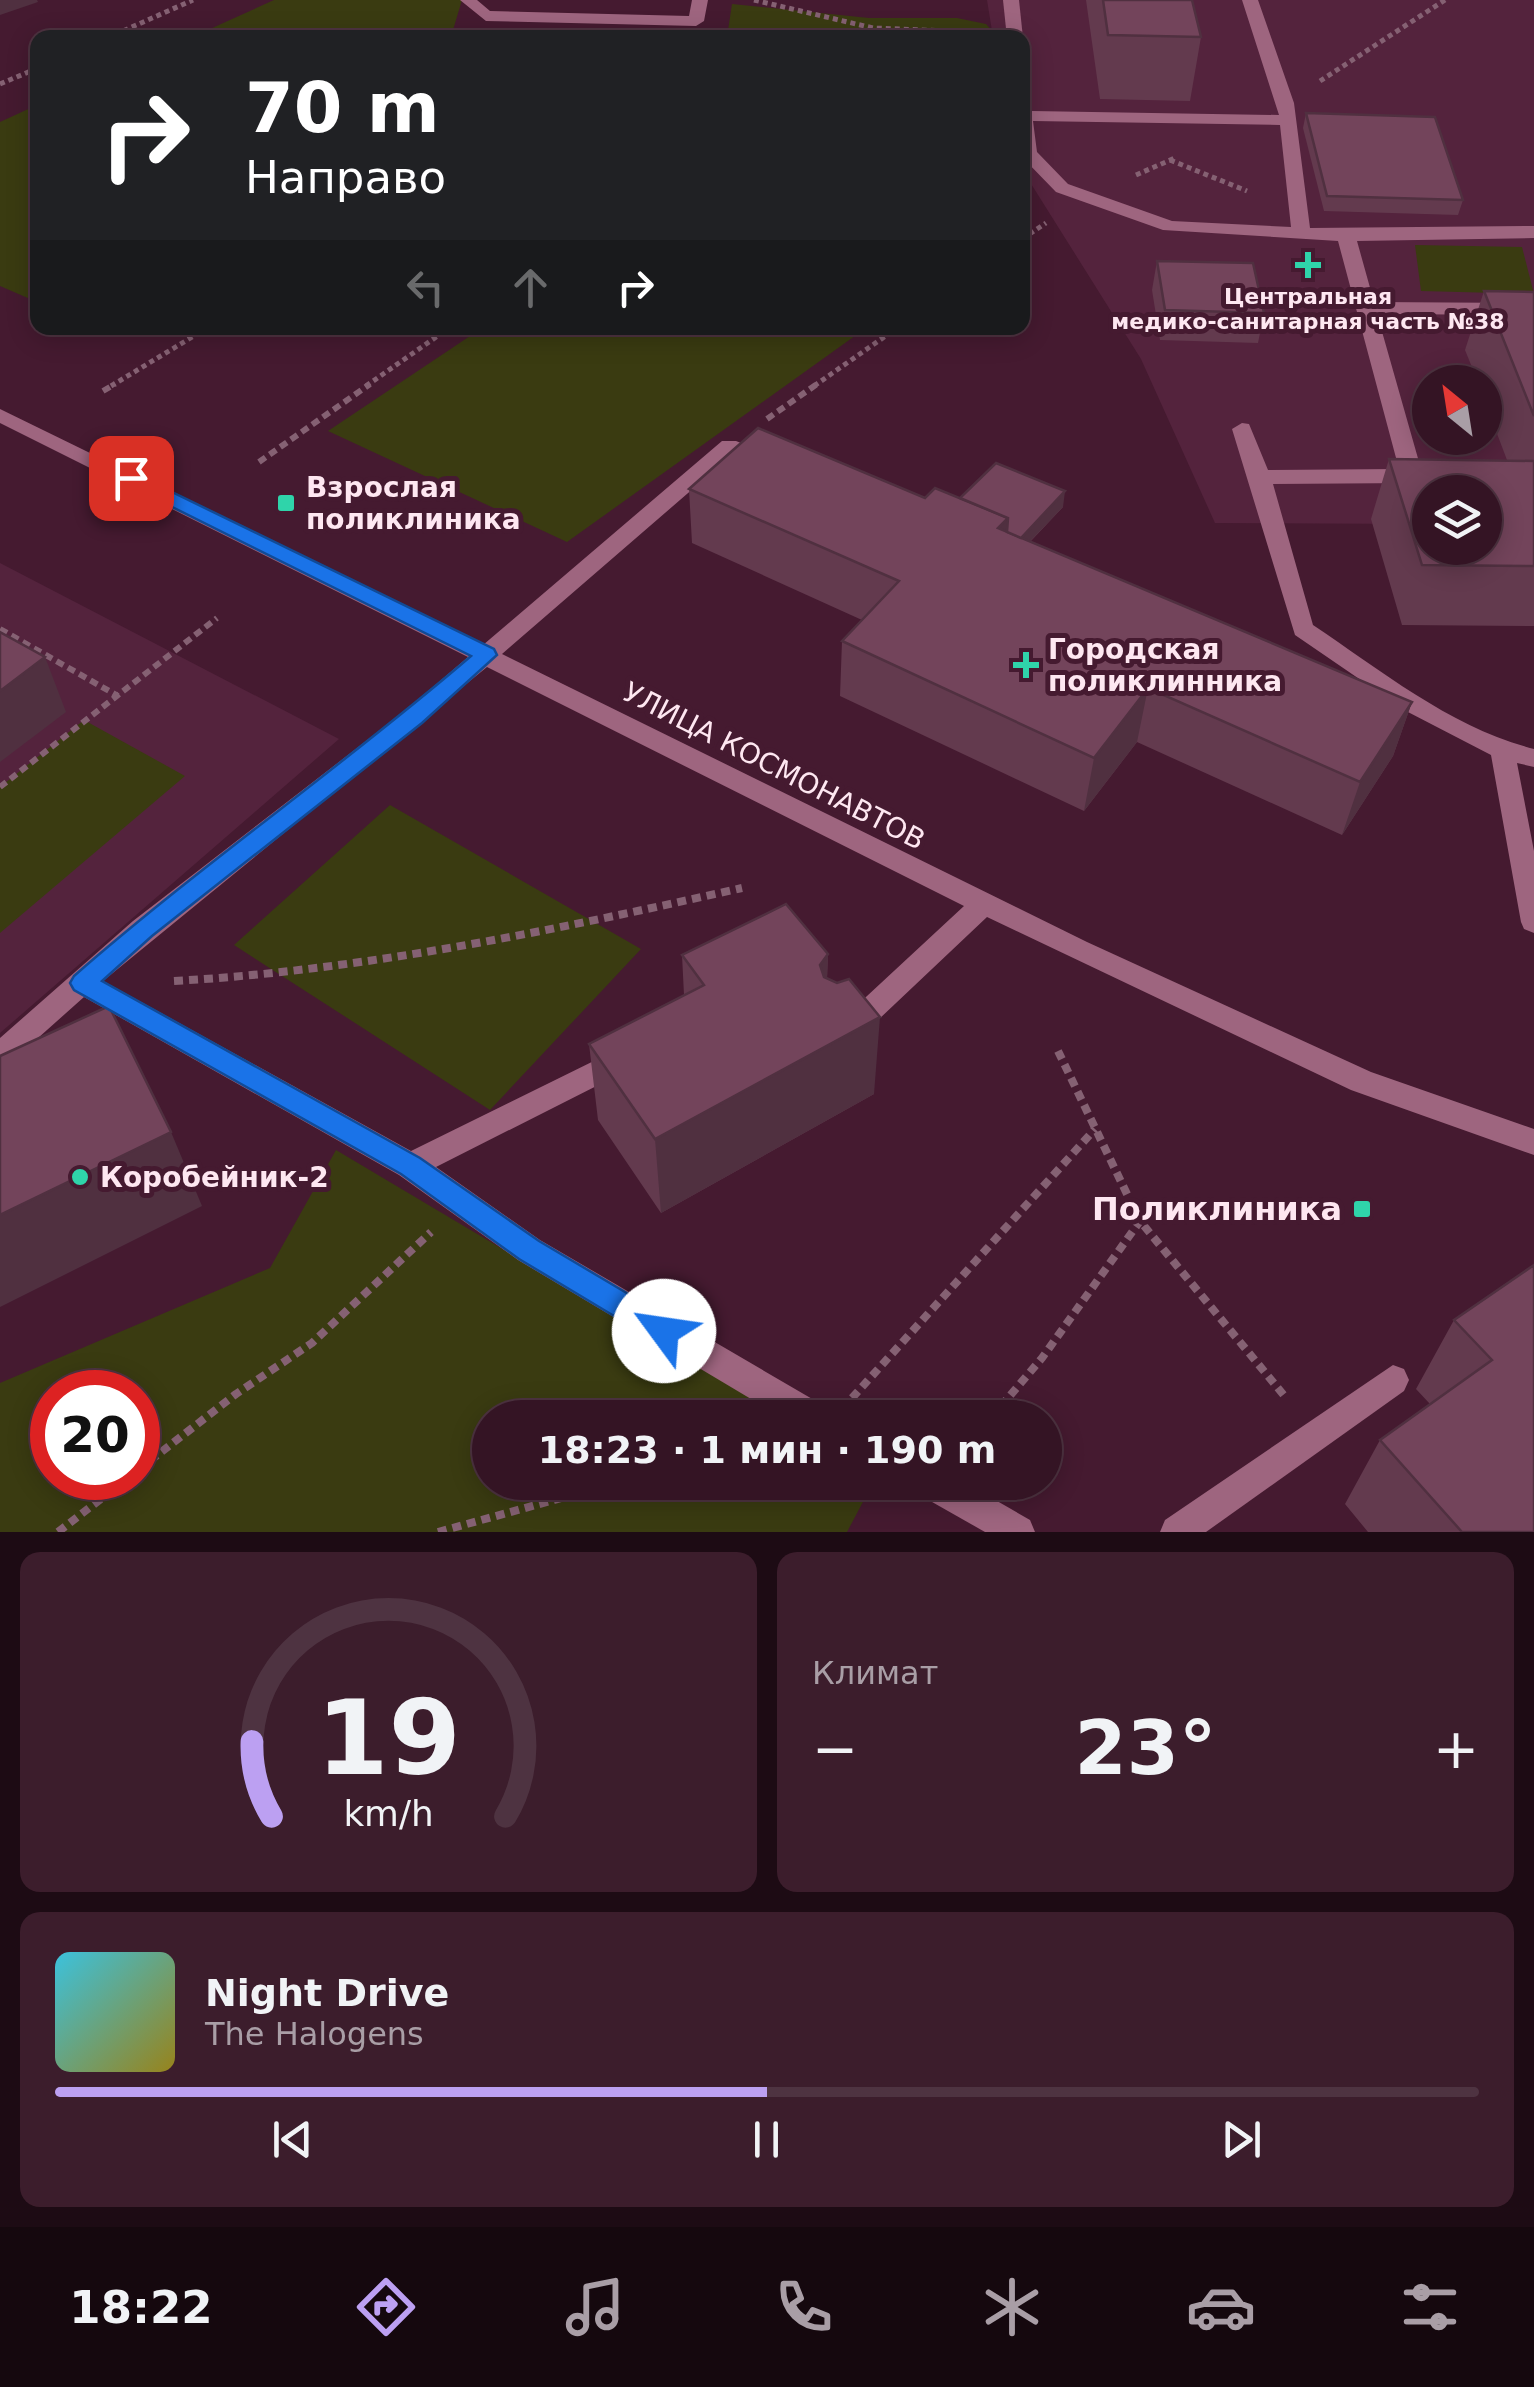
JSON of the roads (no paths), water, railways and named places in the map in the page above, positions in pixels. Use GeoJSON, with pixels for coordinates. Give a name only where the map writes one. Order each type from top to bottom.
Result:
{"type":"FeatureCollection","features":[{"type":"Feature","properties":{"kind":"street"},"geometry":{"type":"LineString","coordinates":[[468,0],[486,16],[696,21],[700,0]]}},
{"type":"Feature","properties":{"kind":"street"},"geometry":{"type":"LineString","coordinates":[[1012,0],[1015,30]]}},
{"type":"Feature","properties":{"kind":"street"},"geometry":{"type":"LineString","coordinates":[[1250,0],[1287,112],[1301,233]]}},
{"type":"Feature","properties":{"kind":"street"},"geometry":{"type":"LineString","coordinates":[[1030,108],[1287,112]]}},
{"type":"Feature","properties":{"kind":"street"},"geometry":{"type":"LineString","coordinates":[[1030,155],[1062,188],[1170,226],[1346,236],[1534,232]]}},
{"type":"Feature","properties":{"kind":"street"},"geometry":{"type":"LineString","coordinates":[[1260,477],[1412,476],[1346,236]]}},
{"type":"Feature","properties":{"kind":"street"},"geometry":{"type":"LineString","coordinates":[[1364,308],[1534,309]]}},
{"type":"Feature","properties":{"kind":"street","name":"УЛИЦА КОСМОНАВТОВ"},"geometry":{"type":"LineString","coordinates":[[0,415],[984,904],[1361,1081],[1534,1142]]}},
{"type":"Feature","properties":{"kind":"street"},"geometry":{"type":"LineString","coordinates":[[1242,430],[1260,477],[1303,630],[1419,706],[1503,753],[1534,758]]}},
{"type":"Feature","properties":{"kind":"street"},"geometry":{"type":"LineString","coordinates":[[0,1055],[144,929],[414,718],[729,446],[782,468]]}},
{"type":"Feature","properties":{"kind":"street"},"geometry":{"type":"LineString","coordinates":[[1503,753],[1534,922]]}},
{"type":"Feature","properties":{"kind":"street"},"geometry":{"type":"LineString","coordinates":[[835,1044],[984,904]]}},
{"type":"Feature","properties":{"kind":"street"},"geometry":{"type":"LineString","coordinates":[[83,983],[410,1166],[529,1250],[783,1400]]}},
{"type":"Feature","properties":{"kind":"street"},"geometry":{"type":"LineString","coordinates":[[410,1166],[650,1046]]}},
{"type":"Feature","properties":{"kind":"street"},"geometry":{"type":"LineString","coordinates":[[1178,1532],[1393,1380]]}},
{"type":"Feature","properties":{"kind":"street"},"geometry":{"type":"LineString","coordinates":[[962,1500],[1018,1532]]}},
{"type":"Feature","properties":{"kind":"place","name":"Центральная медико-санитарная часть №38"},"geometry":{"type":"Point","coordinates":[1308,265]}},
{"type":"Feature","properties":{"kind":"place","name":"Взрослая поликлиника"},"geometry":{"type":"Point","coordinates":[286,503]}},
{"type":"Feature","properties":{"kind":"place","name":"Городская поликлинника"},"geometry":{"type":"Point","coordinates":[1026,665]}},
{"type":"Feature","properties":{"kind":"place","name":"Коробейник-2"},"geometry":{"type":"Point","coordinates":[80,1177]}},
{"type":"Feature","properties":{"kind":"place","name":"Поликлиника"},"geometry":{"type":"Point","coordinates":[1362,1209]}}]}
